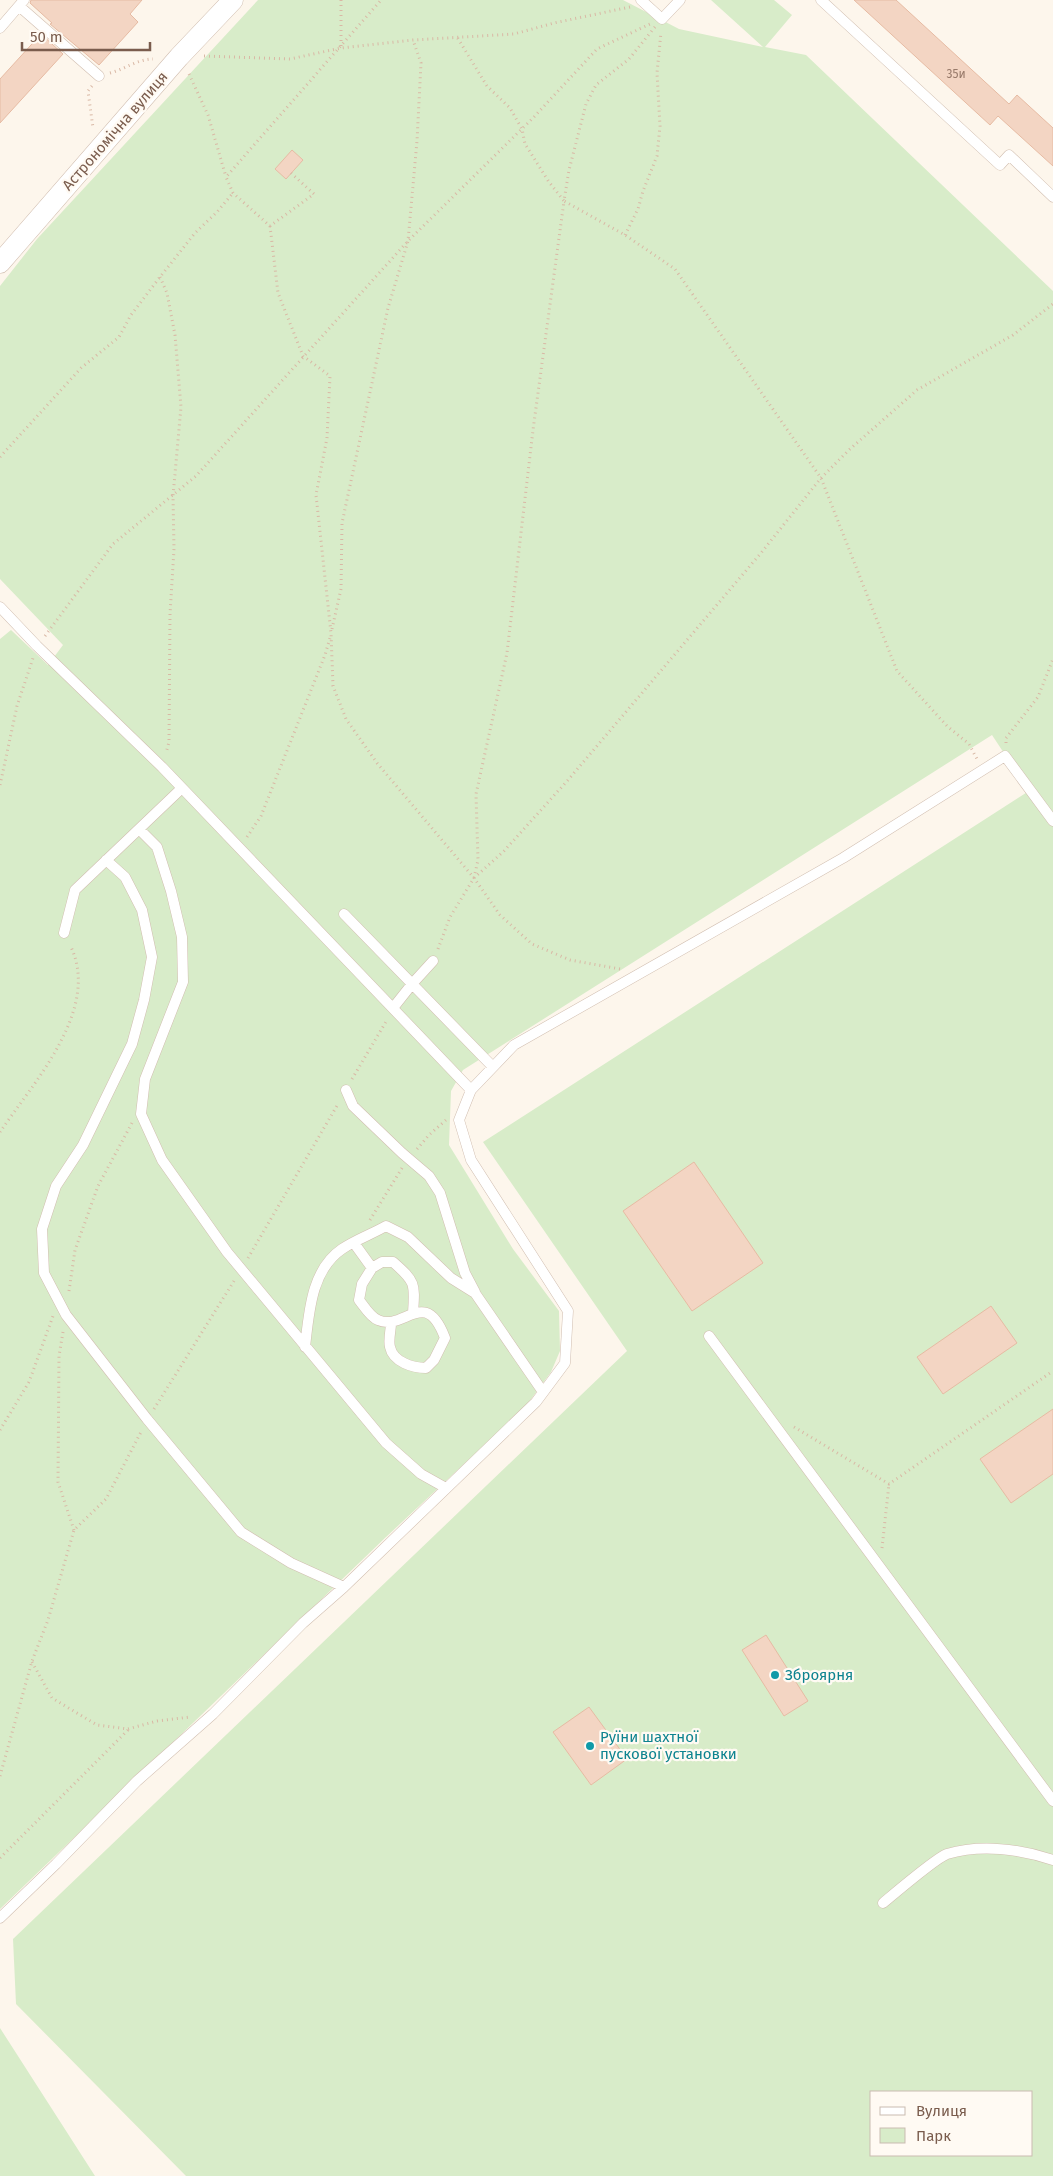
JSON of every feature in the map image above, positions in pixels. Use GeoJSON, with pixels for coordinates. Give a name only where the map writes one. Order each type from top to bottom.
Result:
{"type":"FeatureCollection","features":[{"type":"Feature","properties":{"kind":"street","name":"Астрономічна вулиця"},"geometry":{"type":"LineString","coordinates":[[0,263],[179,57],[233,0]]}},
{"type":"Feature","properties":{"kind":"lane"},"geometry":{"type":"LineString","coordinates":[[643,2],[662,19],[680,0]]}},
{"type":"Feature","properties":{"kind":"lane"},"geometry":{"type":"LineString","coordinates":[[821,0],[1000,165],[1009,155],[1053,197]]}},
{"type":"Feature","properties":{"kind":"lane"},"geometry":{"type":"LineString","coordinates":[[0,28],[22,3],[99,76]]}},
{"type":"Feature","properties":{"kind":"lane"},"geometry":{"type":"LineString","coordinates":[[0,607],[36,646],[162,767],[471,1090]]}},
{"type":"Feature","properties":{"kind":"lane"},"geometry":{"type":"LineString","coordinates":[[0,1918],[137,1781],[213,1714],[303,1623],[344,1587],[536,1402],[565,1362],[568,1311],[471,1160],[459,1120],[471,1090],[514,1045],[843,858],[1006,756],[1053,821]]}},
{"type":"Feature","properties":{"kind":"lane"},"geometry":{"type":"LineString","coordinates":[[64,933],[75,890],[182,788]]}},
{"type":"Feature","properties":{"kind":"lane"},"geometry":{"type":"LineString","coordinates":[[139,829],[156,847],[171,891],[182,937],[183,982],[145,1079],[141,1114],[162,1160],[241,1270],[386,1443],[422,1474],[446,1488]]}},
{"type":"Feature","properties":{"kind":"lane"},"geometry":{"type":"LineString","coordinates":[[106,860],[126,877],[142,910],[152,957],[144,1000],[132,1044],[83,1145],[56,1186],[42,1229],[44,1273],[66,1315],[147,1419],[241,1532],[292,1563],[344,1587]]}},
{"type":"Feature","properties":{"kind":"lane"},"geometry":{"type":"LineString","coordinates":[[344,914],[493,1067]]}},
{"type":"Feature","properties":{"kind":"lane"},"geometry":{"type":"LineString","coordinates":[[393,1008],[433,961]]}},
{"type":"Feature","properties":{"kind":"lane"},"geometry":{"type":"LineString","coordinates":[[346,1090],[354,1106],[402,1153],[429,1176],[440,1193],[450,1218],[465,1273],[475,1293],[544,1392]]}},
{"type":"Feature","properties":{"kind":"lane"},"geometry":{"type":"LineString","coordinates":[[306,1347],[313,1292],[324,1266],[341,1250],[386,1226],[408,1237],[451,1278],[475,1293]]}},
{"type":"Feature","properties":{"kind":"lane"},"geometry":{"type":"LineString","coordinates":[[354,1243],[372,1268]]}},
{"type":"Feature","properties":{"kind":"lane"},"geometry":{"type":"LineString","coordinates":[[391,1323],[389,1346],[394,1355],[415,1368],[426,1368],[434,1360],[445,1338],[440,1326],[433,1317],[422,1312],[413,1313],[391,1323],[377,1320],[360,1300],[362,1284],[372,1268],[382,1262],[393,1262],[412,1280],[415,1291],[413,1313]]}},
{"type":"Feature","properties":{"kind":"lane"},"geometry":{"type":"LineString","coordinates":[[709,1336],[1053,1801]]}},
{"type":"Feature","properties":{"kind":"lane"},"geometry":{"type":"LineString","coordinates":[[883,1903],[946,1854],[992,1848],[1035,1854],[1053,1860]]}},
{"type":"Feature","properties":{"kind":"path"},"geometry":{"type":"LineString","coordinates":[[341,0],[341,48]]}},
{"type":"Feature","properties":{"kind":"path"},"geometry":{"type":"LineString","coordinates":[[226,177],[382,0]]}},
{"type":"Feature","properties":{"kind":"path"},"geometry":{"type":"LineString","coordinates":[[94,155],[93,117],[88,91],[99,76],[129,67],[143,59],[203,56],[290,58],[341,48],[412,40],[514,34],[643,2]]}},
{"type":"Feature","properties":{"kind":"path"},"geometry":{"type":"LineString","coordinates":[[0,785],[17,706],[36,646],[113,544],[196,476],[408,241],[522,129],[597,49],[662,19]]}},
{"type":"Feature","properties":{"kind":"path"},"geometry":{"type":"LineString","coordinates":[[474,878],[478,860],[476,794],[507,653],[533,430],[564,201],[586,104],[596,86],[630,59],[662,19]]}},
{"type":"Feature","properties":{"kind":"path"},"geometry":{"type":"LineString","coordinates":[[624,235],[638,209],[643,191],[658,156],[660,126],[657,73],[662,19]]}},
{"type":"Feature","properties":{"kind":"path"},"geometry":{"type":"LineString","coordinates":[[457,37],[487,86],[510,108],[522,129],[525,144],[549,182],[564,201],[624,235],[674,269],[821,478],[897,671],[947,726],[970,744],[983,770]]}},
{"type":"Feature","properties":{"kind":"path"},"geometry":{"type":"LineString","coordinates":[[240,848],[261,816],[326,655],[341,589],[342,523],[388,308],[408,241],[417,141],[420,63],[412,40]]}},
{"type":"Feature","properties":{"kind":"path"},"geometry":{"type":"LineString","coordinates":[[179,57],[208,115],[226,177],[233,193],[270,226],[278,293],[304,356],[330,376],[327,438],[316,495],[331,633],[333,686],[346,718],[377,763],[474,878],[500,915],[532,944],[570,960],[642,972]]}},
{"type":"Feature","properties":{"kind":"path"},"geometry":{"type":"LineString","coordinates":[[270,226],[314,194],[291,173]]}},
{"type":"Feature","properties":{"kind":"path"},"geometry":{"type":"LineString","coordinates":[[0,457],[81,368],[118,337],[131,315],[195,233],[233,193]]}},
{"type":"Feature","properties":{"kind":"path"},"geometry":{"type":"LineString","coordinates":[[160,277],[167,293],[175,335],[181,407],[173,496],[174,549],[170,614],[169,742],[162,767]]}},
{"type":"Feature","properties":{"kind":"path"},"geometry":{"type":"LineString","coordinates":[[433,961],[450,917],[474,878],[504,851],[568,780],[761,553],[821,478],[850,449],[917,390],[1013,335],[1053,304]]}},
{"type":"Feature","properties":{"kind":"path"},"geometry":{"type":"LineString","coordinates":[[1006,756],[1006,738],[1038,697],[1053,659]]}},
{"type":"Feature","properties":{"kind":"path"},"geometry":{"type":"LineString","coordinates":[[0,1132],[58,1048],[73,1018],[80,982],[77,959],[64,933]]}},
{"type":"Feature","properties":{"kind":"path"},"geometry":{"type":"LineString","coordinates":[[0,1776],[32,1661],[48,1620],[74,1530],[106,1499],[147,1419],[241,1270],[393,1008]]}},
{"type":"Feature","properties":{"kind":"path"},"geometry":{"type":"LineString","coordinates":[[0,1430],[29,1382],[58,1301]]}},
{"type":"Feature","properties":{"kind":"path"},"geometry":{"type":"LineString","coordinates":[[880,1567],[889,1484],[1053,1371]]}},
{"type":"Feature","properties":{"kind":"path"},"geometry":{"type":"LineString","coordinates":[[787,1423],[889,1484]]}},
{"type":"Feature","properties":{"kind":"path"},"geometry":{"type":"LineString","coordinates":[[32,1661],[52,1698],[97,1725],[128,1729],[157,1721],[213,1714]]}},
{"type":"Feature","properties":{"kind":"path"},"geometry":{"type":"LineString","coordinates":[[0,1858],[128,1729]]}},
{"type":"Feature","properties":{"kind":"green space"},"geometry":{"type":"Polygon","coordinates":[[[258,0],[623,0],[679,29],[763,47],[711,0],[774,0],[792,15],[765,47],[806,55],[1053,291],[1053,2176],[186,2176],[16,2004],[13,1939],[627,1351],[483,1142],[1029,791],[992,735],[463,1070],[451,1091],[449,1145],[513,1249],[559,1311],[560,1351],[551,1372],[526,1406],[386,1537],[0,1909],[0,639],[11,630],[48,665],[63,645],[0,579],[0,286],[37,239],[258,0]]]}},
{"type":"Feature","properties":{"kind":"green space"},"geometry":{"type":"Polygon","coordinates":[[[0,2028],[95,2176],[0,2176],[0,2028]]]}},
{"type":"Feature","properties":{"kind":"building"},"geometry":{"type":"Polygon","coordinates":[[[31,0],[142,0],[130,14],[138,22],[99,65],[50,24],[52,23],[30,3],[31,0]]]}},
{"type":"Feature","properties":{"kind":"building"},"geometry":{"type":"Polygon","coordinates":[[[854,0],[896,0],[1009,104],[1017,95],[1053,128],[1053,166],[998,116],[990,125],[854,0]]]}},
{"type":"Feature","properties":{"kind":"building"},"geometry":{"type":"Polygon","coordinates":[[[41,34],[63,54],[0,123],[0,79],[41,34]]]}},
{"type":"Feature","properties":{"kind":"building"},"geometry":{"type":"Polygon","coordinates":[[[292,150],[303,160],[286,179],[275,169],[292,150]]]}},
{"type":"Feature","properties":{"kind":"building"},"geometry":{"type":"Polygon","coordinates":[[[694,1162],[763,1263],[692,1311],[623,1211],[694,1162]]]}},
{"type":"Feature","properties":{"kind":"building"},"geometry":{"type":"Polygon","coordinates":[[[991,1306],[1017,1343],[943,1394],[917,1357],[991,1306]]]}},
{"type":"Feature","properties":{"kind":"building"},"geometry":{"type":"Polygon","coordinates":[[[1053,1409],[1053,1474],[1011,1503],[980,1459],[1053,1409]]]}},
{"type":"Feature","properties":{"kind":"building","name":"Зброярня"},"geometry":{"type":"Polygon","coordinates":[[[766,1635],[808,1701],[784,1716],[742,1650],[766,1635]]]}},
{"type":"Feature","properties":{"kind":"building","name":"Руїни шахтної пускової установки"},"geometry":{"type":"Polygon","coordinates":[[[589,1707],[627,1759],[591,1785],[553,1732],[589,1707]]]}},
{"type":"Feature","properties":{"kind":"place","name":"Зброярня"},"geometry":{"type":"Point","coordinates":[775,1675]}},
{"type":"Feature","properties":{"kind":"place","name":"Руїни шахтної пускової установки"},"geometry":{"type":"Point","coordinates":[590,1746]}}]}
